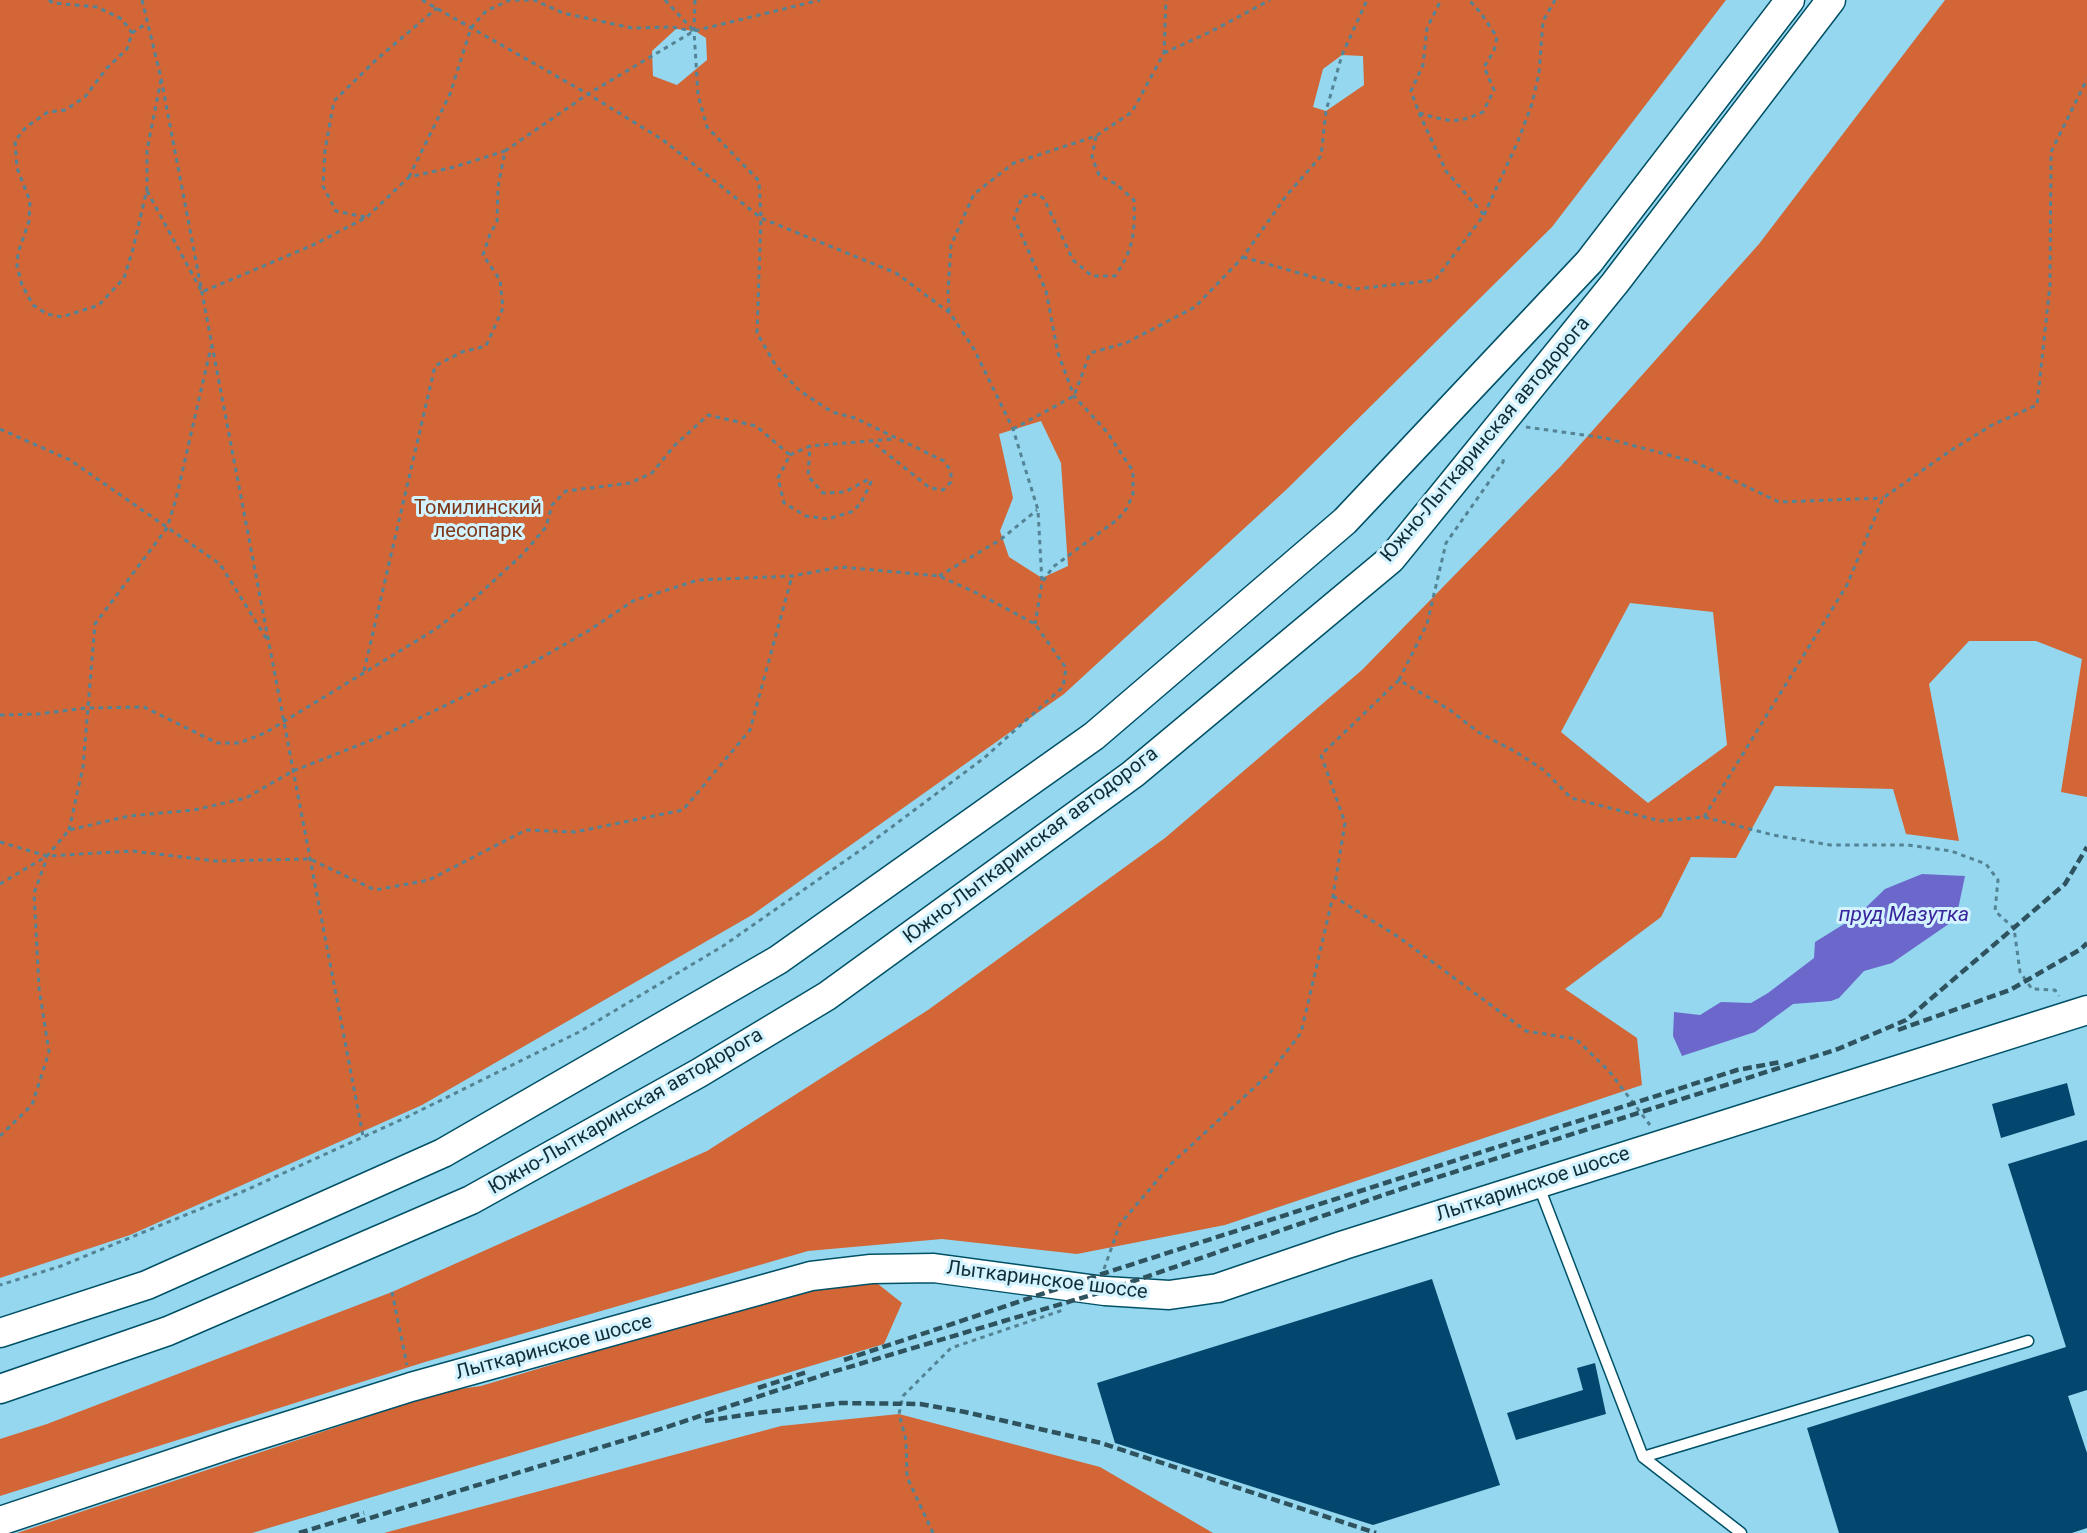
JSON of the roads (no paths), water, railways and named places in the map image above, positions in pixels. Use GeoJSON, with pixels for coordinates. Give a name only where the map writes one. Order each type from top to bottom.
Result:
{"type":"FeatureCollection","features":[{"type":"Feature","properties":{"kind":"main road","name":"Южно-Лыткаринская автодорога"},"geometry":{"type":"LineString","coordinates":[[0,1334],[147,1285],[443,1153],[778,960],[1094,736],[1345,520],[1548,306],[1589,262],[1790,0]]}},
{"type":"Feature","properties":{"kind":"main road","name":"Южно-Лыткаринская автодорога"},"geometry":{"type":"LineString","coordinates":[[0,1389],[168,1331],[471,1200],[699,1073],[827,996],[1133,774],[1390,559],[1616,283],[1831,0]]}},
{"type":"Feature","properties":{"kind":"main road","name":"Лыткаринское шоссе"},"geometry":{"type":"LineString","coordinates":[[0,1521],[411,1387],[811,1276],[871,1269],[934,1268],[1097,1289],[1169,1295],[1218,1288],[1344,1245],[2080,1012]]}},
{"type":"Feature","properties":{"kind":"lane"},"geometry":{"type":"LineString","coordinates":[[1538,1184],[1643,1457],[1741,1533]]}},
{"type":"Feature","properties":{"kind":"lane"},"geometry":{"type":"LineString","coordinates":[[1643,1457],[2028,1341]]}},
{"type":"Feature","properties":{"kind":"water","name":"пруд Мазутка"},"geometry":{"type":"Polygon","coordinates":[[[1922,874],[1965,876],[1956,919],[1892,963],[1864,971],[1839,998],[1831,1001],[1793,1004],[1755,1032],[1682,1056],[1673,1036],[1674,1012],[1700,1015],[1721,1002],[1751,1003],[1814,958],[1815,942],[1857,916],[1885,889],[1922,874]]]}},
{"type":"Feature","properties":{"kind":"railway"},"geometry":{"type":"LineString","coordinates":[[357,1522],[664,1428],[829,1373],[1105,1291],[1401,1189],[1838,1049],[1906,1020],[2065,884],[2087,847]]}},
{"type":"Feature","properties":{"kind":"railway"},"geometry":{"type":"LineString","coordinates":[[1898,1030],[2010,990],[2081,949],[2087,943]]}},
{"type":"Feature","properties":{"kind":"railway"},"geometry":{"type":"LineString","coordinates":[[844,1360],[1102,1274],[1737,1070],[1781,1062]]}},
{"type":"Feature","properties":{"kind":"railway"},"geometry":{"type":"LineString","coordinates":[[758,1388],[807,1372]]}},
{"type":"Feature","properties":{"kind":"railway"},"geometry":{"type":"LineString","coordinates":[[705,1421],[841,1403],[920,1404],[1101,1443],[1376,1533]]}},
{"type":"Feature","properties":{"kind":"railway"},"geometry":{"type":"LineString","coordinates":[[299,1533],[364,1513]]}},
{"type":"Feature","properties":{"kind":"park label","name":"Томилинский лесопарк"},"geometry":{"type":"Point","coordinates":[478,520]}}]}
